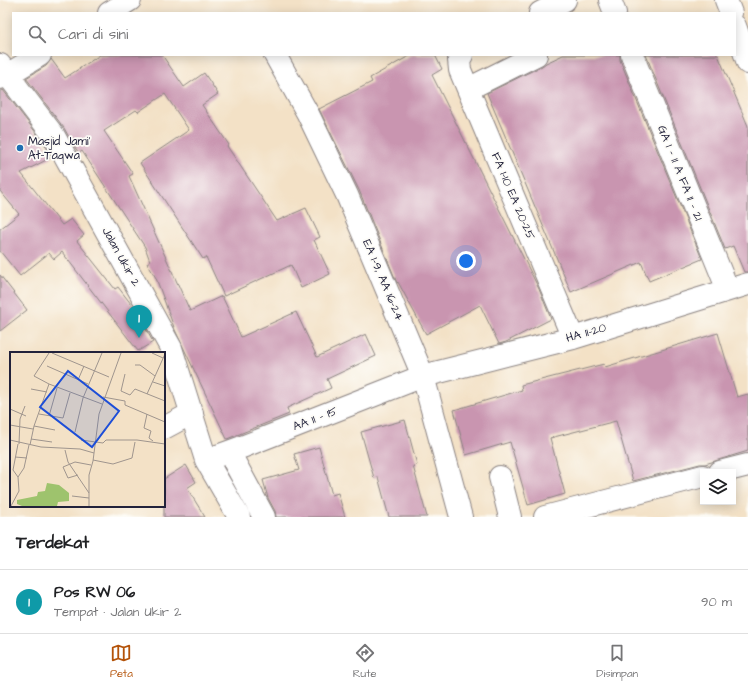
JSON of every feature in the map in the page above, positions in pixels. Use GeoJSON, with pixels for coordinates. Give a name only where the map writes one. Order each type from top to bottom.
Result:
{"type":"FeatureCollection","features":[{"type":"Feature","properties":{"kind":"street"},"geometry":{"type":"LineString","coordinates":[[111,12],[130,0]]}},
{"type":"Feature","properties":{"kind":"street"},"geometry":{"type":"LineString","coordinates":[[542,12],[565,0]]}},
{"type":"Feature","properties":{"kind":"street"},"geometry":{"type":"LineString","coordinates":[[610,0],[615,12]]}},
{"type":"Feature","properties":{"kind":"street"},"geometry":{"type":"LineString","coordinates":[[726,0],[731,12]]}},
{"type":"Feature","properties":{"kind":"street"},"geometry":{"type":"LineString","coordinates":[[736,29],[748,63]]}},
{"type":"Feature","properties":{"kind":"street"},"geometry":{"type":"LineString","coordinates":[[2,73],[38,56]]}},
{"type":"Feature","properties":{"kind":"street","name":"EA 1-9, AA 16-24"},"geometry":{"type":"LineString","coordinates":[[276,56],[308,114],[347,195],[423,376],[461,517]]}},
{"type":"Feature","properties":{"kind":"street","name":"FA 1-10 EA 20-25"},"geometry":{"type":"LineString","coordinates":[[461,56],[459,60],[460,70],[573,338]]}},
{"type":"Feature","properties":{"kind":"street"},"geometry":{"type":"LineString","coordinates":[[468,89],[534,56]]}},
{"type":"Feature","properties":{"kind":"street","name":"GA 1 - 11 A FA 11 - 21"},"geometry":{"type":"LineString","coordinates":[[632,56],[738,287]]}},
{"type":"Feature","properties":{"kind":"street","name":"Jalan Ukir 2"},"geometry":{"type":"LineString","coordinates":[[2,73],[54,136],[171,348],[206,460],[239,517]]}},
{"type":"Feature","properties":{"kind":"street","name":"HA 11-20"},"geometry":{"type":"LineString","coordinates":[[423,376],[573,338],[738,287]]}},
{"type":"Feature","properties":{"kind":"street","name":"AA 11 - 15"},"geometry":{"type":"LineString","coordinates":[[206,460],[423,376]]}},
{"type":"Feature","properties":{"kind":"street"},"geometry":{"type":"LineString","coordinates":[[165,427],[192,413]]}},
{"type":"Feature","properties":{"kind":"street"},"geometry":{"type":"LineString","coordinates":[[229,452],[264,517]]}},
{"type":"Feature","properties":{"kind":"street"},"geometry":{"type":"LineString","coordinates":[[732,469],[748,465]]}},
{"type":"Feature","properties":{"kind":"street"},"geometry":{"type":"LineString","coordinates":[[500,477],[510,517]]}},
{"type":"Feature","properties":{"kind":"street"},"geometry":{"type":"LineString","coordinates":[[545,517],[599,510],[700,477]]}},
{"type":"Feature","properties":{"kind":"building"},"geometry":{"type":"Polygon","coordinates":[[[98,56],[163,56],[184,87],[204,73],[218,94],[202,105],[229,145],[227,146],[277,221],[306,208],[320,237],[314,240],[330,274],[301,288],[291,265],[224,296],[206,257],[203,259],[140,163],[189,130],[165,94],[138,112],[136,110],[104,131],[133,174],[129,176],[190,311],[222,296],[241,337],[296,312],[317,357],[366,334],[376,356],[327,379],[331,388],[287,408],[289,414],[227,439],[175,330],[156,278],[147,263],[150,261],[145,247],[82,151],[79,153],[64,128],[26,78],[46,66],[51,59],[65,78],[98,56]]]}},
{"type":"Feature","properties":{"kind":"building"},"geometry":{"type":"Polygon","coordinates":[[[409,56],[436,56],[442,69],[432,75],[539,289],[551,319],[506,342],[499,344],[480,305],[426,334],[398,282],[397,283],[359,190],[319,109],[372,82],[370,78],[409,56]]]}},
{"type":"Feature","properties":{"kind":"building"},"geometry":{"type":"Polygon","coordinates":[[[561,56],[620,56],[620,60],[702,259],[649,281],[641,262],[571,292],[487,93],[561,56]]]}},
{"type":"Feature","properties":{"kind":"building"},"geometry":{"type":"Polygon","coordinates":[[[646,56],[718,56],[748,126],[748,272],[744,272],[733,246],[725,249],[646,56]]]}},
{"type":"Feature","properties":{"kind":"building"},"geometry":{"type":"Polygon","coordinates":[[[3,90],[44,143],[52,157],[21,173],[62,225],[71,219],[84,235],[77,241],[115,289],[118,287],[135,309],[153,342],[138,351],[62,252],[54,259],[49,253],[20,276],[0,251],[0,229],[19,214],[0,191],[0,91],[3,90]]]}},
{"type":"Feature","properties":{"kind":"building"},"geometry":{"type":"Polygon","coordinates":[[[0,275],[27,310],[0,331],[0,275]]]}},
{"type":"Feature","properties":{"kind":"building"},"geometry":{"type":"Polygon","coordinates":[[[718,333],[737,397],[748,394],[748,451],[705,464],[633,481],[616,421],[550,438],[565,494],[528,505],[510,442],[466,455],[454,410],[522,390],[521,385],[604,364],[605,367],[718,333]]]}},
{"type":"Feature","properties":{"kind":"building"},"geometry":{"type":"Polygon","coordinates":[[[405,420],[417,465],[413,466],[427,517],[389,517],[378,477],[374,478],[361,432],[405,420]]]}},
{"type":"Feature","properties":{"kind":"building"},"geometry":{"type":"Polygon","coordinates":[[[319,447],[332,495],[338,493],[345,517],[276,517],[275,511],[268,498],[263,480],[299,470],[294,454],[319,447]]]}},
{"type":"Feature","properties":{"kind":"building"},"geometry":{"type":"Polygon","coordinates":[[[186,465],[196,482],[187,488],[205,517],[164,517],[165,478],[186,465]]]}},
{"type":"Feature","properties":{"kind":"place","name":"Masjid Jami' At-Taqwa"},"geometry":{"type":"Point","coordinates":[20,148]}},
{"type":"Feature","properties":{"kind":"place","name":"Pos RW 06"},"geometry":{"type":"Point","coordinates":[139,338]}}]}
